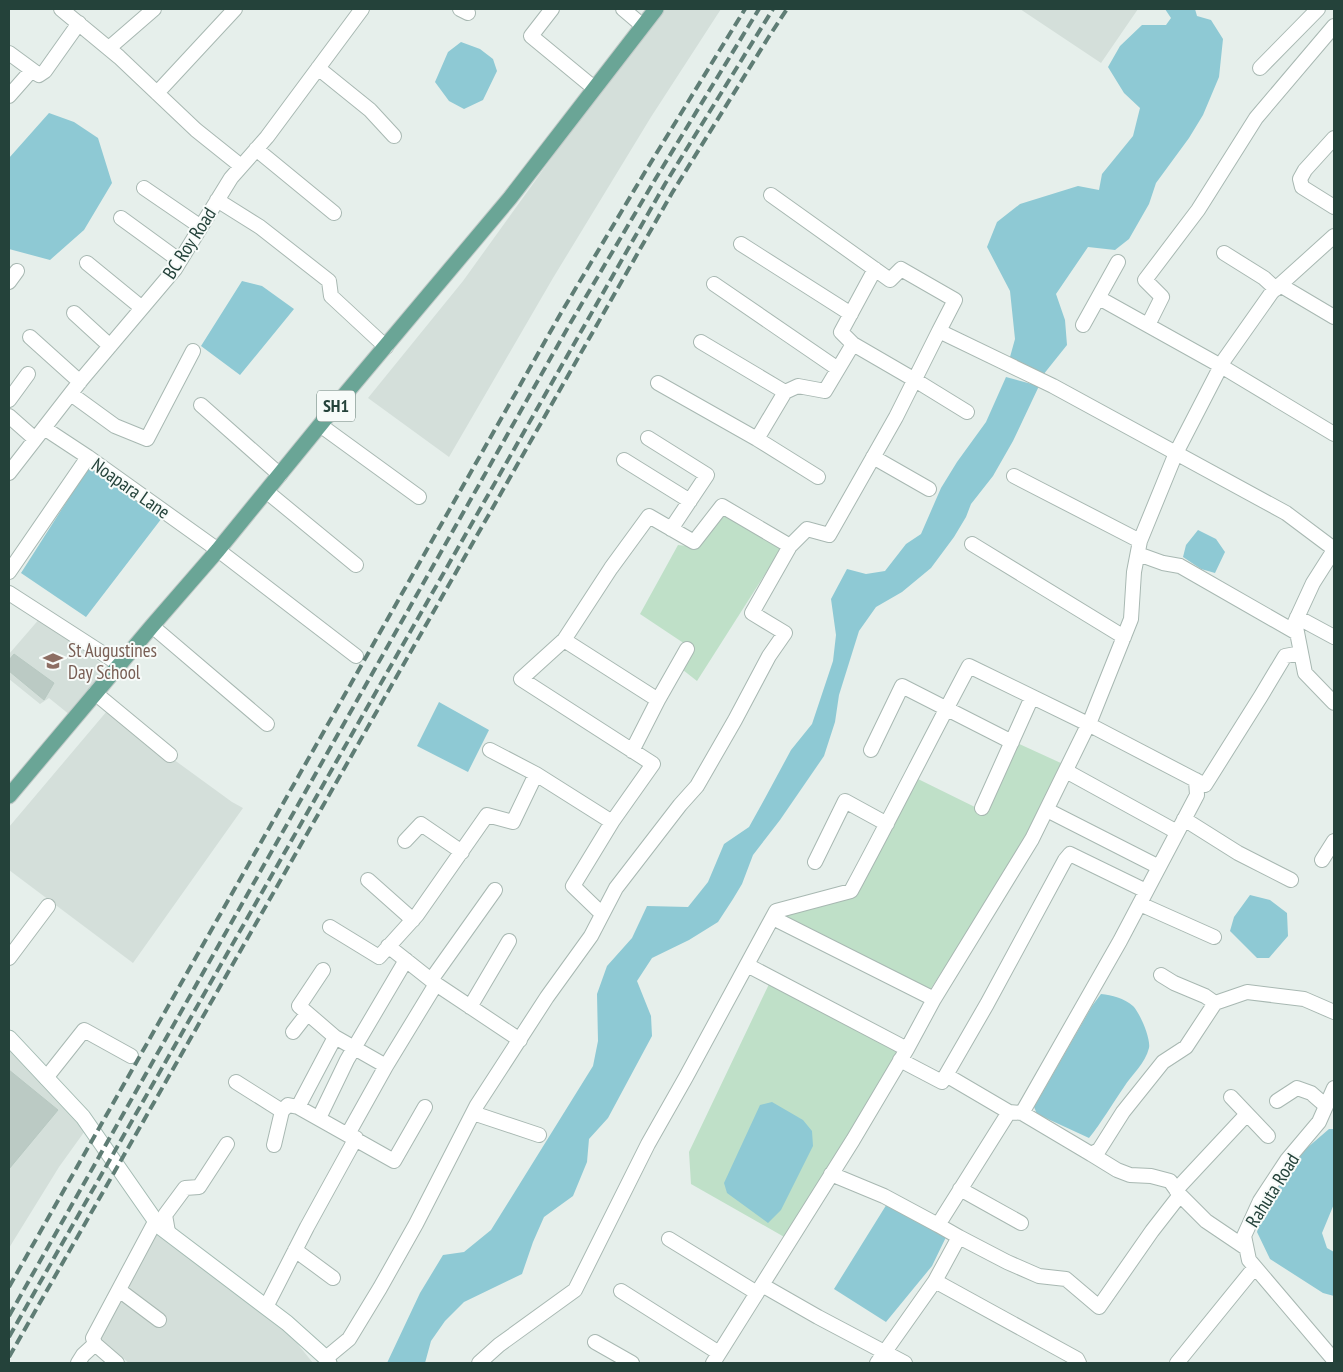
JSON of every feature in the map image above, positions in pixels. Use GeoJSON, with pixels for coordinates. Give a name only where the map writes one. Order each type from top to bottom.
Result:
{"type":"FeatureCollection","features":[{"type":"Feature","properties":{"kind":"main road","name":"SH1"},"geometry":{"type":"LineString","coordinates":[[10,790],[218,550],[347,392],[510,198],[656,9]]}},
{"type":"Feature","properties":{"kind":"street"},"geometry":{"type":"LineString","coordinates":[[61,9],[109,48],[196,130],[241,166]]}},
{"type":"Feature","properties":{"kind":"street"},"geometry":{"type":"LineString","coordinates":[[109,48],[154,9]]}},
{"type":"Feature","properties":{"kind":"street"},"geometry":{"type":"LineString","coordinates":[[157,93],[235,9]]}},
{"type":"Feature","properties":{"kind":"street","name":"BC Roy Road"},"geometry":{"type":"LineString","coordinates":[[9,473],[80,382],[175,269],[231,178],[267,137],[362,9]]}},
{"type":"Feature","properties":{"kind":"street"},"geometry":{"type":"LineString","coordinates":[[552,9],[531,36],[594,88]]}},
{"type":"Feature","properties":{"kind":"street"},"geometry":{"type":"LineString","coordinates":[[623,9],[643,26]]}},
{"type":"Feature","properties":{"kind":"street"},"geometry":{"type":"LineString","coordinates":[[1260,68],[1318,9]]}},
{"type":"Feature","properties":{"kind":"street"},"geometry":{"type":"LineString","coordinates":[[9,53],[39,75],[45,72],[79,23]]}},
{"type":"Feature","properties":{"kind":"street"},"geometry":{"type":"LineString","coordinates":[[1148,324],[1162,297],[1145,280],[1198,210],[1256,118],[1334,26]]}},
{"type":"Feature","properties":{"kind":"street"},"geometry":{"type":"LineString","coordinates":[[318,68],[370,110],[394,136]]}},
{"type":"Feature","properties":{"kind":"street"},"geometry":{"type":"LineString","coordinates":[[9,96],[32,70]]}},
{"type":"Feature","properties":{"kind":"street"},"geometry":{"type":"LineString","coordinates":[[1334,138],[1305,170],[1300,179],[1302,187],[1334,207]]}},
{"type":"Feature","properties":{"kind":"street"},"geometry":{"type":"LineString","coordinates":[[256,149],[334,212]]}},
{"type":"Feature","properties":{"kind":"street"},"geometry":{"type":"LineString","coordinates":[[144,188],[201,226]]}},
{"type":"Feature","properties":{"kind":"street"},"geometry":{"type":"LineString","coordinates":[[9,1038],[83,1117],[159,1226],[287,1323],[327,1361],[349,1339],[416,1224],[473,1113],[547,997],[591,936],[616,888],[697,786],[769,656],[785,633],[752,613],[790,546],[807,529],[829,535],[896,417],[954,300],[901,269],[890,280],[771,195]]}},
{"type":"Feature","properties":{"kind":"street"},"geometry":{"type":"LineString","coordinates":[[217,200],[260,227],[329,281],[331,296],[386,347]]}},
{"type":"Feature","properties":{"kind":"street"},"geometry":{"type":"LineString","coordinates":[[121,218],[180,261]]}},
{"type":"Feature","properties":{"kind":"street"},"geometry":{"type":"LineString","coordinates":[[620,1291],[716,1358],[904,1054],[934,999],[1032,839],[1047,810],[1088,724],[1131,619],[1134,572],[1139,548],[1176,453],[1221,366],[1272,292],[1334,236]]}},
{"type":"Feature","properties":{"kind":"street"},"geometry":{"type":"LineString","coordinates":[[741,244],[851,314]]}},
{"type":"Feature","properties":{"kind":"street"},"geometry":{"type":"LineString","coordinates":[[1224,253],[1278,287],[1334,317]]}},
{"type":"Feature","properties":{"kind":"street"},"geometry":{"type":"LineString","coordinates":[[1083,326],[1118,262]]}},
{"type":"Feature","properties":{"kind":"street"},"geometry":{"type":"LineString","coordinates":[[87,263],[142,308]]}},
{"type":"Feature","properties":{"kind":"street"},"geometry":{"type":"LineString","coordinates":[[875,269],[841,332],[853,344],[967,412]]}},
{"type":"Feature","properties":{"kind":"street"},"geometry":{"type":"LineString","coordinates":[[714,284],[838,369]]}},
{"type":"Feature","properties":{"kind":"street"},"geometry":{"type":"LineString","coordinates":[[1099,298],[1221,366],[1334,434]]}},
{"type":"Feature","properties":{"kind":"street"},"geometry":{"type":"LineString","coordinates":[[74,313],[110,346]]}},
{"type":"Feature","properties":{"kind":"street"},"geometry":{"type":"LineString","coordinates":[[939,331],[1053,386],[1286,513],[1334,550],[1313,583],[1295,622],[1305,673],[1334,703]]}},
{"type":"Feature","properties":{"kind":"street"},"geometry":{"type":"LineString","coordinates":[[30,337],[80,382]]}},
{"type":"Feature","properties":{"kind":"street"},"geometry":{"type":"LineString","coordinates":[[701,342],[785,392]]}},
{"type":"Feature","properties":{"kind":"street"},"geometry":{"type":"LineString","coordinates":[[757,439],[785,392],[798,386],[825,390],[853,344]]}},
{"type":"Feature","properties":{"kind":"street"},"geometry":{"type":"LineString","coordinates":[[71,394],[115,426],[147,439],[193,351]]}},
{"type":"Feature","properties":{"kind":"street"},"geometry":{"type":"LineString","coordinates":[[9,400],[28,374]]}},
{"type":"Feature","properties":{"kind":"street"},"geometry":{"type":"LineString","coordinates":[[658,383],[757,439],[818,477]]}},
{"type":"Feature","properties":{"kind":"street"},"geometry":{"type":"LineString","coordinates":[[201,405],[280,475]]}},
{"type":"Feature","properties":{"kind":"street","name":"Noapara Lane"},"geometry":{"type":"LineString","coordinates":[[9,416],[39,434],[88,457],[218,550],[356,656]]}},
{"type":"Feature","properties":{"kind":"street"},"geometry":{"type":"LineString","coordinates":[[320,425],[419,497]]}},
{"type":"Feature","properties":{"kind":"street"},"geometry":{"type":"LineString","coordinates":[[648,438],[707,475],[671,529]]}},
{"type":"Feature","properties":{"kind":"street"},"geometry":{"type":"LineString","coordinates":[[9,572],[88,457]]}},
{"type":"Feature","properties":{"kind":"street"},"geometry":{"type":"LineString","coordinates":[[873,457],[929,489]]}},
{"type":"Feature","properties":{"kind":"street"},"geometry":{"type":"LineString","coordinates":[[624,460],[690,501]]}},
{"type":"Feature","properties":{"kind":"street"},"geometry":{"type":"LineString","coordinates":[[1014,476],[1163,563],[1180,566],[1297,633]]}},
{"type":"Feature","properties":{"kind":"street"},"geometry":{"type":"LineString","coordinates":[[266,491],[356,565]]}},
{"type":"Feature","properties":{"kind":"street"},"geometry":{"type":"LineString","coordinates":[[602,914],[573,886],[612,822],[653,764],[521,679],[564,640],[611,568],[649,516],[694,542],[722,506],[790,546]]}},
{"type":"Feature","properties":{"kind":"street"},"geometry":{"type":"LineString","coordinates":[[972,544],[1124,637]]}},
{"type":"Feature","properties":{"kind":"street"},"geometry":{"type":"LineString","coordinates":[[9,593],[119,664]]}},
{"type":"Feature","properties":{"kind":"street"},"geometry":{"type":"LineString","coordinates":[[1297,617],[1334,637]]}},
{"type":"Feature","properties":{"kind":"street"},"geometry":{"type":"LineString","coordinates":[[152,626],[267,724]]}},
{"type":"Feature","properties":{"kind":"street"},"geometry":{"type":"LineString","coordinates":[[564,640],[658,700]]}},
{"type":"Feature","properties":{"kind":"street"},"geometry":{"type":"LineString","coordinates":[[632,750],[687,649]]}},
{"type":"Feature","properties":{"kind":"street"},"geometry":{"type":"LineString","coordinates":[[479,1363],[499,1345],[575,1290],[648,1144],[686,1078],[776,911],[851,892],[968,666],[1088,724],[1205,785],[1285,656],[1301,653]]}},
{"type":"Feature","properties":{"kind":"street"},"geometry":{"type":"LineString","coordinates":[[871,750],[902,686],[1012,742]]}},
{"type":"Feature","properties":{"kind":"street"},"geometry":{"type":"LineString","coordinates":[[95,693],[170,755]]}},
{"type":"Feature","properties":{"kind":"street"},"geometry":{"type":"LineString","coordinates":[[982,808],[1032,697]]}},
{"type":"Feature","properties":{"kind":"street"},"geometry":{"type":"LineString","coordinates":[[490,750],[536,774],[612,822]]}},
{"type":"Feature","properties":{"kind":"street"},"geometry":{"type":"LineString","coordinates":[[1066,771],[1238,852],[1291,880]]}},
{"type":"Feature","properties":{"kind":"street"},"geometry":{"type":"LineString","coordinates":[[330,927],[379,957],[412,920],[487,815],[513,822],[536,774]]}},
{"type":"Feature","properties":{"kind":"street"},"geometry":{"type":"LineString","coordinates":[[938,1224],[960,1189],[1015,1112],[1111,958],[1197,795],[1196,780]]}},
{"type":"Feature","properties":{"kind":"street"},"geometry":{"type":"LineString","coordinates":[[815,862],[845,801],[887,824]]}},
{"type":"Feature","properties":{"kind":"street"},"geometry":{"type":"LineString","coordinates":[[1047,810],[1159,867]]}},
{"type":"Feature","properties":{"kind":"street"},"geometry":{"type":"LineString","coordinates":[[405,841],[421,824],[462,852]]}},
{"type":"Feature","properties":{"kind":"street"},"geometry":{"type":"LineString","coordinates":[[1322,860],[1334,841]]}},
{"type":"Feature","properties":{"kind":"street"},"geometry":{"type":"LineString","coordinates":[[747,965],[904,1054],[942,1082],[1070,854],[1146,891]]}},
{"type":"Feature","properties":{"kind":"street"},"geometry":{"type":"LineString","coordinates":[[368,880],[412,920]]}},
{"type":"Feature","properties":{"kind":"street"},"geometry":{"type":"LineString","coordinates":[[266,1307],[386,1066],[434,982],[494,890]]}},
{"type":"Feature","properties":{"kind":"street"},"geometry":{"type":"LineString","coordinates":[[1140,904],[1214,938]]}},
{"type":"Feature","properties":{"kind":"street"},"geometry":{"type":"LineString","coordinates":[[9,958],[48,906]]}},
{"type":"Feature","properties":{"kind":"street"},"geometry":{"type":"LineString","coordinates":[[773,918],[934,999]]}},
{"type":"Feature","properties":{"kind":"street"},"geometry":{"type":"LineString","coordinates":[[470,1007],[509,941]]}},
{"type":"Feature","properties":{"kind":"street"},"geometry":{"type":"LineString","coordinates":[[388,946],[434,982],[520,1040]]}},
{"type":"Feature","properties":{"kind":"street"},"geometry":{"type":"LineString","coordinates":[[319,1118],[354,1048],[406,960]]}},
{"type":"Feature","properties":{"kind":"street"},"geometry":{"type":"LineString","coordinates":[[323,970],[299,1006],[336,1037],[386,1066]]}},
{"type":"Feature","properties":{"kind":"street"},"geometry":{"type":"LineString","coordinates":[[1161,974],[1174,983],[1205,996],[1215,1003]]}},
{"type":"Feature","properties":{"kind":"street"},"geometry":{"type":"LineString","coordinates":[[1090,1154],[1100,1150],[1123,1112],[1164,1062],[1186,1047],[1215,1003],[1247,992],[1304,998],[1334,1012]]}},
{"type":"Feature","properties":{"kind":"street"},"geometry":{"type":"LineString","coordinates":[[293,1032],[307,1014]]}},
{"type":"Feature","properties":{"kind":"street"},"geometry":{"type":"LineString","coordinates":[[46,1078],[84,1030],[131,1056]]}},
{"type":"Feature","properties":{"kind":"street"},"geometry":{"type":"LineString","coordinates":[[298,1106],[336,1037]]}},
{"type":"Feature","properties":{"kind":"street"},"geometry":{"type":"LineString","coordinates":[[946,1075],[1117,1170],[1130,1175],[1151,1176],[1170,1181],[1206,1222],[1246,1248]]}},
{"type":"Feature","properties":{"kind":"street"},"geometry":{"type":"LineString","coordinates":[[236,1082],[282,1110]]}},
{"type":"Feature","properties":{"kind":"street"},"geometry":{"type":"LineString","coordinates":[[1277,1101],[1297,1088],[1311,1093],[1326,1106]]}},
{"type":"Feature","properties":{"kind":"street","name":"Rahuta Road"},"geometry":{"type":"LineString","coordinates":[[1334,1088],[1319,1122],[1287,1160],[1260,1201],[1244,1236],[1249,1260],[1334,1360]]}},
{"type":"Feature","properties":{"kind":"street"},"geometry":{"type":"LineString","coordinates":[[1231,1097],[1268,1136]]}},
{"type":"Feature","properties":{"kind":"street"},"geometry":{"type":"LineString","coordinates":[[274,1145],[282,1110],[288,1105],[298,1106],[394,1161],[425,1107]]}},
{"type":"Feature","properties":{"kind":"street"},"geometry":{"type":"LineString","coordinates":[[473,1113],[539,1135]]}},
{"type":"Feature","properties":{"kind":"street"},"geometry":{"type":"LineString","coordinates":[[831,1174],[884,1196],[1007,1262],[1039,1276],[1066,1280],[1099,1307],[1178,1192],[1247,1114]]}},
{"type":"Feature","properties":{"kind":"street"},"geometry":{"type":"LineString","coordinates":[[168,1232],[165,1215],[185,1188],[199,1186],[227,1144]]}},
{"type":"Feature","properties":{"kind":"street"},"geometry":{"type":"LineString","coordinates":[[960,1189],[1021,1223]]}},
{"type":"Feature","properties":{"kind":"street"},"geometry":{"type":"LineString","coordinates":[[117,1363],[95,1344],[93,1338],[156,1220]]}},
{"type":"Feature","properties":{"kind":"street"},"geometry":{"type":"LineString","coordinates":[[881,1358],[935,1281],[959,1237]]}},
{"type":"Feature","properties":{"kind":"street"},"geometry":{"type":"LineString","coordinates":[[669,1239],[881,1358],[905,1363]]}},
{"type":"Feature","properties":{"kind":"street"},"geometry":{"type":"LineString","coordinates":[[295,1250],[333,1278]]}},
{"type":"Feature","properties":{"kind":"street"},"geometry":{"type":"LineString","coordinates":[[1177,1363],[1255,1267]]}},
{"type":"Feature","properties":{"kind":"street"},"geometry":{"type":"LineString","coordinates":[[935,1281],[1077,1359],[1079,1363]]}},
{"type":"Feature","properties":{"kind":"street"},"geometry":{"type":"LineString","coordinates":[[118,1290],[159,1320]]}},
{"type":"Feature","properties":{"kind":"street"},"geometry":{"type":"LineString","coordinates":[[595,1342],[632,1363]]}},
{"type":"Feature","properties":{"kind":"street"},"geometry":{"type":"LineString","coordinates":[[78,1363],[82,1355],[95,1344]]}},
{"type":"Feature","properties":{"kind":"shaded area"},"geometry":{"type":"Polygon","coordinates":[[[662,9],[721,9],[651,117],[553,278],[449,457],[368,398],[463,281],[594,99],[662,9]]]}},
{"type":"Feature","properties":{"kind":"shaded area"},"geometry":{"type":"Polygon","coordinates":[[[1020,9],[1138,9],[1101,63],[1020,9]]]}},
{"type":"Feature","properties":{"kind":"shaded area","name":"St Augustines Day School"},"geometry":{"type":"Polygon","coordinates":[[[41,617],[108,669],[70,715],[49,698],[40,704],[9,679],[9,654],[41,617]]]}},
{"type":"Feature","properties":{"kind":"shaded area"},"geometry":{"type":"Polygon","coordinates":[[[107,711],[232,802],[243,808],[133,963],[9,870],[9,827],[107,711]]]}},
{"type":"Feature","properties":{"kind":"shaded area"},"geometry":{"type":"Polygon","coordinates":[[[9,1046],[87,1128],[59,1167],[9,1248],[9,1046]]]}},
{"type":"Feature","properties":{"kind":"shaded area"},"geometry":{"type":"Polygon","coordinates":[[[154,1228],[279,1321],[313,1363],[129,1363],[100,1340],[101,1332],[154,1228]]]}},
{"type":"Feature","properties":{"kind":"green space"},"geometry":{"type":"Polygon","coordinates":[[[725,513],[783,546],[697,681],[683,670],[691,648],[640,614],[678,545],[696,547],[725,513]]]}},
{"type":"Feature","properties":{"kind":"green space"},"geometry":{"type":"Polygon","coordinates":[[[1015,742],[1063,764],[1037,823],[930,990],[786,918],[781,913],[854,895],[916,778],[983,811],[1015,742]]]}},
{"type":"Feature","properties":{"kind":"green space"},"geometry":{"type":"Polygon","coordinates":[[[770,982],[900,1049],[786,1238],[691,1184],[689,1152],[770,982]]]}},
{"type":"Feature","properties":{"kind":"water"},"geometry":{"type":"Polygon","coordinates":[[[1165,9],[1195,9],[1197,16],[1211,20],[1223,39],[1219,77],[1203,115],[1189,138],[1156,183],[1149,204],[1129,239],[1115,250],[1088,247],[1056,294],[1065,320],[1067,345],[1043,375],[1010,357],[1015,339],[1010,291],[987,247],[997,222],[1020,204],[1078,186],[1099,190],[1102,174],[1133,136],[1140,108],[1124,93],[1108,67],[1120,46],[1142,25],[1166,25],[1171,18],[1165,9]]]}},
{"type":"Feature","properties":{"kind":"water"},"geometry":{"type":"Polygon","coordinates":[[[461,42],[480,49],[493,59],[497,71],[483,100],[464,109],[449,101],[435,82],[448,52],[461,42]]]}},
{"type":"Feature","properties":{"kind":"water"},"geometry":{"type":"Polygon","coordinates":[[[49,113],[74,122],[98,138],[112,183],[84,230],[50,260],[9,249],[9,158],[49,113]]]}},
{"type":"Feature","properties":{"kind":"water"},"geometry":{"type":"Polygon","coordinates":[[[242,281],[262,286],[294,309],[240,375],[201,346],[242,281]]]}},
{"type":"Feature","properties":{"kind":"water"},"geometry":{"type":"Polygon","coordinates":[[[1006,377],[1039,386],[1013,441],[993,476],[971,504],[966,517],[954,537],[931,568],[902,592],[876,607],[859,631],[839,695],[835,722],[824,756],[780,820],[753,855],[742,884],[718,922],[689,940],[652,958],[637,981],[651,1016],[652,1036],[608,1118],[589,1139],[587,1162],[573,1196],[544,1217],[522,1274],[464,1302],[445,1321],[431,1341],[425,1363],[387,1363],[420,1293],[443,1255],[464,1252],[491,1230],[593,1066],[598,1041],[597,994],[607,966],[632,938],[647,906],[688,907],[708,882],[724,844],[749,827],[791,750],[812,724],[833,661],[836,635],[831,599],[847,569],[866,574],[885,571],[906,544],[921,534],[941,488],[986,422],[1006,377]]]}},
{"type":"Feature","properties":{"kind":"water"},"geometry":{"type":"Polygon","coordinates":[[[90,465],[165,514],[86,617],[21,573],[90,465]]]}},
{"type":"Feature","properties":{"kind":"water"},"geometry":{"type":"Polygon","coordinates":[[[1198,530],[1216,539],[1225,552],[1215,573],[1201,569],[1183,557],[1186,545],[1198,530]]]}},
{"type":"Feature","properties":{"kind":"water"},"geometry":{"type":"Polygon","coordinates":[[[439,702],[489,730],[468,772],[417,746],[439,702]]]}},
{"type":"Feature","properties":{"kind":"water"},"geometry":{"type":"Polygon","coordinates":[[[1250,895],[1270,900],[1287,913],[1288,936],[1269,958],[1257,958],[1230,931],[1234,917],[1250,895]]]}},
{"type":"Feature","properties":{"kind":"water"},"geometry":{"type":"Polygon","coordinates":[[[1101,994],[1118,997],[1133,1006],[1144,1026],[1149,1048],[1141,1064],[1089,1138],[1037,1114],[1034,1107],[1092,1006],[1101,994]]]}},
{"type":"Feature","properties":{"kind":"water"},"geometry":{"type":"Polygon","coordinates":[[[772,1102],[803,1120],[812,1131],[813,1146],[781,1210],[768,1223],[727,1193],[724,1183],[760,1105],[772,1102]]]}},
{"type":"Feature","properties":{"kind":"water"},"geometry":{"type":"Polygon","coordinates":[[[1329,1129],[1334,1129],[1334,1204],[1322,1233],[1327,1248],[1334,1252],[1334,1296],[1323,1293],[1270,1259],[1257,1232],[1265,1203],[1293,1160],[1329,1129]]]}},
{"type":"Feature","properties":{"kind":"water"},"geometry":{"type":"Polygon","coordinates":[[[890,1199],[948,1233],[932,1266],[886,1322],[834,1289],[890,1199]]]}},
{"type":"Feature","properties":{"kind":"building"},"geometry":{"type":"Polygon","coordinates":[[[14,654],[54,683],[44,700],[9,671],[9,660],[14,654]]]}},
{"type":"Feature","properties":{"kind":"building"},"geometry":{"type":"Polygon","coordinates":[[[9,1070],[58,1110],[9,1169],[9,1070]]]}},
{"type":"Feature","properties":{"kind":"railway"},"geometry":{"type":"LineString","coordinates":[[9,1287],[561,313],[745,9]]}},
{"type":"Feature","properties":{"kind":"railway"},"geometry":{"type":"LineString","coordinates":[[9,1316],[571,322],[759,9]]}},
{"type":"Feature","properties":{"kind":"railway"},"geometry":{"type":"LineString","coordinates":[[9,1337],[665,184],[773,9]]}},
{"type":"Feature","properties":{"kind":"railway"},"geometry":{"type":"LineString","coordinates":[[9,1357],[672,193],[787,9]]}},
{"type":"Feature","properties":{"kind":"place","name":"St Augustines Day School"},"geometry":{"type":"Point","coordinates":[53,661]}}]}
